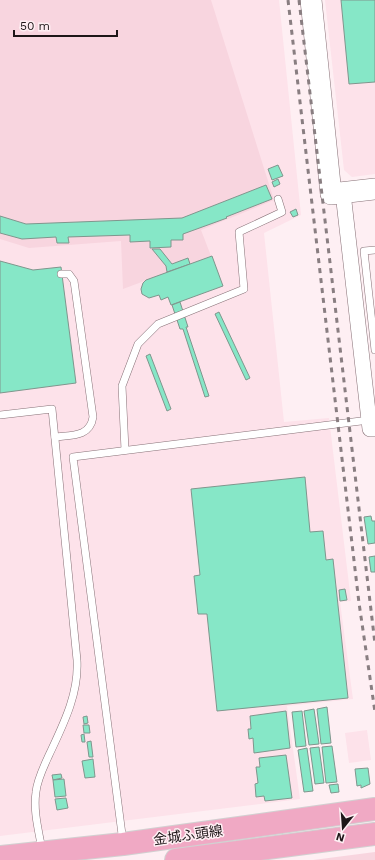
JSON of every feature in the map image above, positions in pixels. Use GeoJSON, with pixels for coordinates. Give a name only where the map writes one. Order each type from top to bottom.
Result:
{"type":"FeatureCollection","features":[{"type":"Feature","properties":{"kind":"main road","name":"金城ふ頭線"},"geometry":{"type":"LineString","coordinates":[[0,857],[123,844],[375,809]]}},
{"type":"Feature","properties":{"kind":"main road","name":"金城ふ頭線"},"geometry":{"type":"LineString","coordinates":[[176,860],[375,834]]}},
{"type":"Feature","properties":{"kind":"street"},"geometry":{"type":"LineString","coordinates":[[311,0],[331,194],[375,189]]}},
{"type":"Feature","properties":{"kind":"street"},"geometry":{"type":"LineString","coordinates":[[343,193],[372,424]]}},
{"type":"Feature","properties":{"kind":"lane"},"geometry":{"type":"LineString","coordinates":[[125,450],[122,386],[138,344],[158,324],[244,289],[239,232],[282,212],[278,199]]}},
{"type":"Feature","properties":{"kind":"lane"},"geometry":{"type":"LineString","coordinates":[[375,250],[364,252],[375,350]]}},
{"type":"Feature","properties":{"kind":"lane"},"geometry":{"type":"LineString","coordinates":[[55,437],[82,434],[88,430],[92,424],[93,417],[74,281],[69,274],[61,274]]}},
{"type":"Feature","properties":{"kind":"lane"},"geometry":{"type":"LineString","coordinates":[[0,415],[52,409],[78,674],[73,698],[44,767],[36,792],[37,816],[42,852]]}},
{"type":"Feature","properties":{"kind":"lane"},"geometry":{"type":"LineString","coordinates":[[123,844],[73,456],[372,424]]}},
{"type":"Feature","properties":{"kind":"shaded area"},"geometry":{"type":"Polygon","coordinates":[[[0,0],[279,0],[301,215],[264,233],[284,422],[329,418],[351,601],[340,602],[353,699],[287,706],[300,799],[0,836],[0,0]]]}},
{"type":"Feature","properties":{"kind":"shaded area"},"geometry":{"type":"Polygon","coordinates":[[[0,0],[211,0],[274,200],[201,230],[211,256],[123,289],[121,241],[29,248],[0,239],[0,0]]]}},
{"type":"Feature","properties":{"kind":"shaded area"},"geometry":{"type":"Polygon","coordinates":[[[325,0],[375,0],[375,174],[352,177],[344,170],[325,0]]]}},
{"type":"Feature","properties":{"kind":"shaded area"},"geometry":{"type":"Polygon","coordinates":[[[367,730],[371,760],[349,763],[345,733],[367,730]]]}},
{"type":"Feature","properties":{"kind":"shaded area"},"geometry":{"type":"Polygon","coordinates":[[[375,852],[375,860],[313,860],[375,852]]]}},
{"type":"Feature","properties":{"kind":"building"},"geometry":{"type":"Polygon","coordinates":[[[341,0],[375,0],[375,82],[349,84],[341,0]]]}},
{"type":"Feature","properties":{"kind":"building"},"geometry":{"type":"Polygon","coordinates":[[[278,165],[283,176],[272,180],[268,169],[278,165]]]}},
{"type":"Feature","properties":{"kind":"building"},"geometry":{"type":"Polygon","coordinates":[[[278,179],[280,184],[274,187],[272,182],[278,179]]]}},
{"type":"Feature","properties":{"kind":"building"},"geometry":{"type":"Polygon","coordinates":[[[266,185],[272,199],[226,217],[227,218],[183,234],[183,240],[171,240],[171,247],[150,248],[150,241],[130,242],[130,235],[68,237],[69,243],[57,243],[56,237],[22,239],[0,233],[0,216],[26,224],[182,218],[266,185]]]}},
{"type":"Feature","properties":{"kind":"building"},"geometry":{"type":"Polygon","coordinates":[[[296,209],[298,215],[293,217],[290,212],[296,209]]]}},
{"type":"Feature","properties":{"kind":"building"},"geometry":{"type":"Polygon","coordinates":[[[152,249],[160,249],[172,264],[188,258],[190,264],[167,272],[166,266],[152,249]]]}},
{"type":"Feature","properties":{"kind":"building"},"geometry":{"type":"Polygon","coordinates":[[[212,256],[223,286],[171,305],[168,297],[161,300],[159,295],[149,298],[142,294],[141,289],[146,280],[212,256]]]}},
{"type":"Feature","properties":{"kind":"building"},"geometry":{"type":"Polygon","coordinates":[[[0,261],[33,270],[61,267],[76,383],[0,393],[0,261]]]}},
{"type":"Feature","properties":{"kind":"building"},"geometry":{"type":"Polygon","coordinates":[[[180,302],[188,327],[186,327],[209,396],[205,397],[183,329],[180,329],[172,305],[180,302]]]}},
{"type":"Feature","properties":{"kind":"building"},"geometry":{"type":"Polygon","coordinates":[[[219,312],[250,378],[246,380],[215,314],[219,312]]]}},
{"type":"Feature","properties":{"kind":"building"},"geometry":{"type":"Polygon","coordinates":[[[150,354],[171,409],[167,411],[146,356],[150,354]]]}},
{"type":"Feature","properties":{"kind":"building"},"geometry":{"type":"Polygon","coordinates":[[[305,477],[310,532],[323,531],[326,560],[333,559],[348,698],[217,711],[207,614],[198,614],[194,576],[200,575],[191,489],[305,477]]]}},
{"type":"Feature","properties":{"kind":"building"},"geometry":{"type":"Polygon","coordinates":[[[371,516],[372,521],[375,521],[375,543],[368,544],[364,517],[371,516]]]}},
{"type":"Feature","properties":{"kind":"building"},"geometry":{"type":"Polygon","coordinates":[[[375,556],[375,572],[371,572],[369,557],[375,556]]]}},
{"type":"Feature","properties":{"kind":"building"},"geometry":{"type":"Polygon","coordinates":[[[345,589],[347,600],[340,601],[339,590],[345,589]]]}},
{"type":"Feature","properties":{"kind":"building"},"geometry":{"type":"Polygon","coordinates":[[[327,707],[331,743],[321,744],[317,709],[327,707]]]}},
{"type":"Feature","properties":{"kind":"building"},"geometry":{"type":"Polygon","coordinates":[[[314,709],[319,744],[309,745],[304,711],[314,709]]]}},
{"type":"Feature","properties":{"kind":"building"},"geometry":{"type":"Polygon","coordinates":[[[286,711],[290,748],[254,753],[253,738],[249,739],[248,729],[251,729],[250,716],[286,711]]]}},
{"type":"Feature","properties":{"kind":"building"},"geometry":{"type":"Polygon","coordinates":[[[302,711],[306,746],[296,747],[292,712],[302,711]]]}},
{"type":"Feature","properties":{"kind":"building"},"geometry":{"type":"Polygon","coordinates":[[[87,716],[88,723],[84,724],[83,717],[87,716]]]}},
{"type":"Feature","properties":{"kind":"building"},"geometry":{"type":"Polygon","coordinates":[[[83,725],[89,725],[90,733],[84,733],[83,725]]]}},
{"type":"Feature","properties":{"kind":"building"},"geometry":{"type":"Polygon","coordinates":[[[84,734],[85,742],[82,742],[81,735],[84,734]]]}},
{"type":"Feature","properties":{"kind":"building"},"geometry":{"type":"Polygon","coordinates":[[[91,741],[93,757],[89,757],[87,742],[91,741]]]}},
{"type":"Feature","properties":{"kind":"building"},"geometry":{"type":"Polygon","coordinates":[[[332,746],[337,782],[326,783],[322,747],[332,746]]]}},
{"type":"Feature","properties":{"kind":"building"},"geometry":{"type":"Polygon","coordinates":[[[319,747],[324,783],[315,784],[310,748],[319,747]]]}},
{"type":"Feature","properties":{"kind":"building"},"geometry":{"type":"Polygon","coordinates":[[[307,748],[313,791],[304,792],[298,750],[307,748]]]}},
{"type":"Feature","properties":{"kind":"building"},"geometry":{"type":"Polygon","coordinates":[[[286,755],[292,798],[265,801],[264,796],[256,797],[255,784],[258,783],[256,767],[260,767],[259,758],[286,755]]]}},
{"type":"Feature","properties":{"kind":"building"},"geometry":{"type":"Polygon","coordinates":[[[93,759],[95,777],[85,778],[82,761],[93,759]]]}},
{"type":"Feature","properties":{"kind":"building"},"geometry":{"type":"Polygon","coordinates":[[[368,768],[370,784],[361,788],[361,785],[357,786],[355,769],[368,768]]]}},
{"type":"Feature","properties":{"kind":"building"},"geometry":{"type":"Polygon","coordinates":[[[61,774],[62,778],[53,780],[52,775],[61,774]]]}},
{"type":"Feature","properties":{"kind":"building"},"geometry":{"type":"Polygon","coordinates":[[[64,779],[66,796],[55,797],[53,780],[64,779]]]}},
{"type":"Feature","properties":{"kind":"building"},"geometry":{"type":"Polygon","coordinates":[[[338,784],[339,792],[331,793],[329,785],[338,784]]]}},
{"type":"Feature","properties":{"kind":"building"},"geometry":{"type":"Polygon","coordinates":[[[66,798],[68,808],[57,810],[55,799],[66,798]]]}},
{"type":"Feature","properties":{"kind":"railway"},"geometry":{"type":"LineString","coordinates":[[288,0],[359,603],[375,712]]}},
{"type":"Feature","properties":{"kind":"railway"},"geometry":{"type":"LineString","coordinates":[[299,0],[375,644]]}}]}
